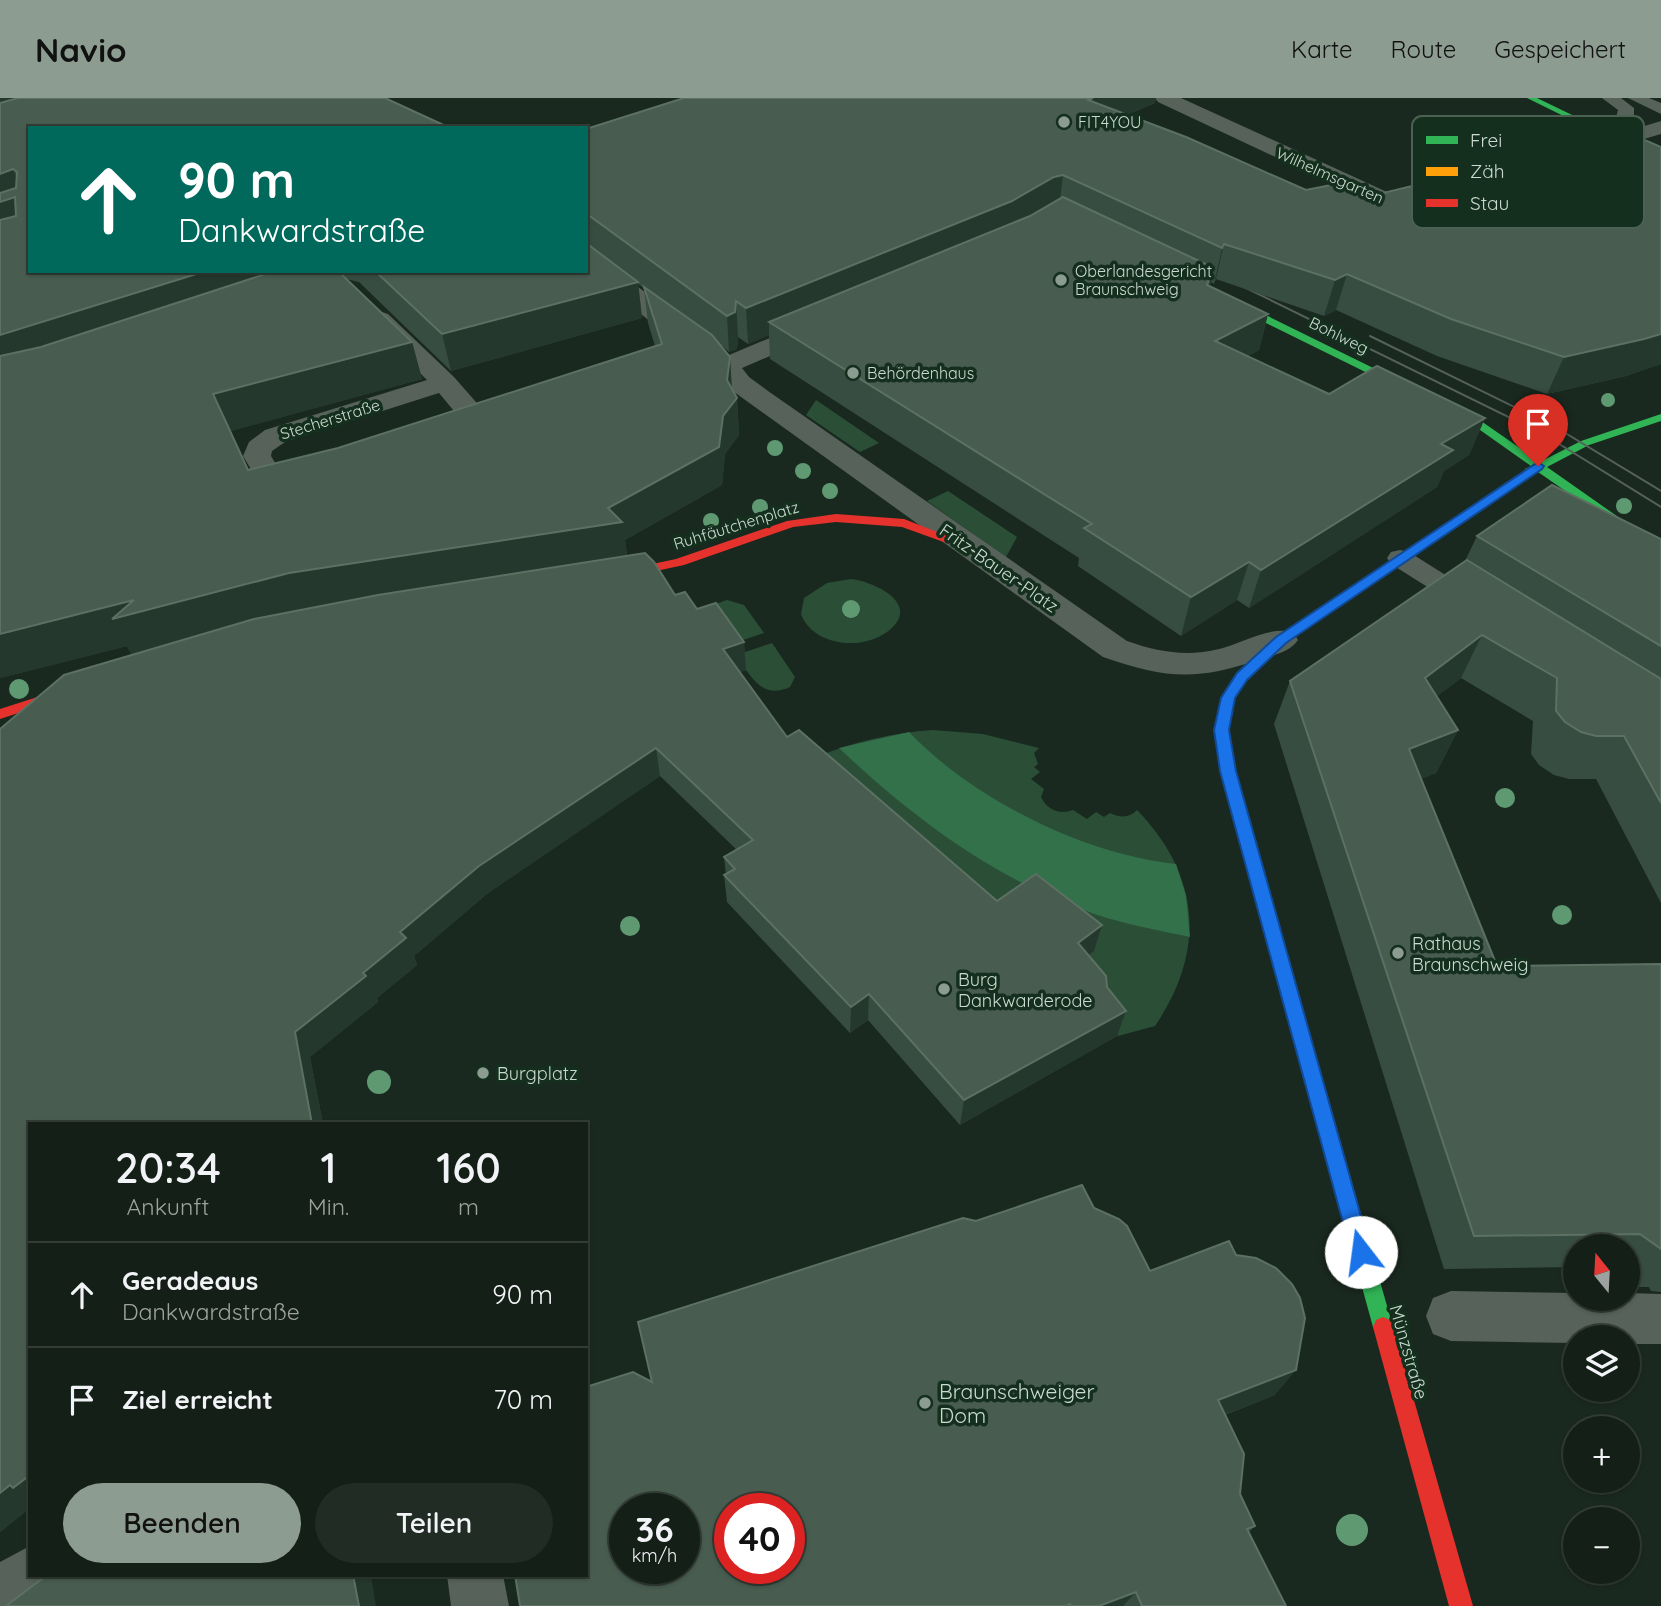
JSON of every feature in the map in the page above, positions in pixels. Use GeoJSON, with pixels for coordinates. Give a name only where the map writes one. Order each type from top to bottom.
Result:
{"type":"FeatureCollection","features":[{"type":"Feature","properties":{"kind":"street","name":"Wilhelmsgarten"},"geometry":{"type":"LineString","coordinates":[[1165,98],[1396,205],[1412,201]]}},
{"type":"Feature","properties":{"kind":"street"},"geometry":{"type":"LineString","coordinates":[[1531,98],[1568,116]]}},
{"type":"Feature","properties":{"kind":"street"},"geometry":{"type":"LineString","coordinates":[[1644,132],[1661,127]]}},
{"type":"Feature","properties":{"kind":"street"},"geometry":{"type":"LineString","coordinates":[[1644,152],[1661,160]]}},
{"type":"Feature","properties":{"kind":"street","name":"Fritz-Bauer-Platz"},"geometry":{"type":"LineString","coordinates":[[588,261],[735,376],[967,546],[1115,649],[1143,660],[1188,666],[1212,664],[1281,640]]}},
{"type":"Feature","properties":{"kind":"street","name":"Bohlweg"},"geometry":{"type":"LineString","coordinates":[[1208,290],[1477,423],[1661,553]]}},
{"type":"Feature","properties":{"kind":"street"},"geometry":{"type":"LineString","coordinates":[[358,298],[445,383],[473,416],[460,430],[408,447]]}},
{"type":"Feature","properties":{"kind":"street"},"geometry":{"type":"LineString","coordinates":[[735,376],[844,316]]}},
{"type":"Feature","properties":{"kind":"street","name":"Stecherstraße"},"geometry":{"type":"LineString","coordinates":[[330,471],[304,480],[279,481],[270,478],[257,456],[259,448],[275,436],[445,383]]}},
{"type":"Feature","properties":{"kind":"street","name":"Münzstraße"},"geometry":{"type":"LineString","coordinates":[[1461,1606],[1228,771],[1221,730],[1228,698],[1242,677],[1281,640],[1538,466],[1585,443],[1661,417]]}},
{"type":"Feature","properties":{"kind":"street","name":"Ruhfäutchenplatz"},"geometry":{"type":"LineString","coordinates":[[595,580],[637,572],[737,545],[791,524],[836,518],[882,519],[904,523],[967,546]]}},
{"type":"Feature","properties":{"kind":"street"},"geometry":{"type":"LineString","coordinates":[[0,714],[89,686]]}},
{"type":"Feature","properties":{"kind":"street"},"geometry":{"type":"LineString","coordinates":[[1451,1316],[1661,1319]]}},
{"type":"Feature","properties":{"kind":"street"},"geometry":{"type":"LineString","coordinates":[[0,1597],[28,1576]]}},
{"type":"Feature","properties":{"kind":"street"},"geometry":{"type":"LineString","coordinates":[[475,1577],[480,1606]]}},
{"type":"Feature","properties":{"kind":"lane"},"geometry":{"type":"LineString","coordinates":[[1610,98],[1626,108],[1626,116]]}},
{"type":"Feature","properties":{"kind":"lane"},"geometry":{"type":"LineString","coordinates":[[1636,98],[1661,109]]}},
{"type":"Feature","properties":{"kind":"lane"},"geometry":{"type":"LineString","coordinates":[[1400,558],[1500,621]]}},
{"type":"Feature","properties":{"kind":"shaded area"},"geometry":{"type":"Polygon","coordinates":[[[816,400],[879,443],[860,452],[806,415],[816,400]]]}},
{"type":"Feature","properties":{"kind":"shaded area"},"geometry":{"type":"Polygon","coordinates":[[[948,491],[1017,537],[1006,557],[927,501],[948,491]]]}},
{"type":"Feature","properties":{"kind":"shaded area"},"geometry":{"type":"Polygon","coordinates":[[[851,579],[872,585],[892,596],[900,613],[897,622],[887,632],[864,642],[827,639],[807,625],[801,614],[804,598],[827,583],[851,579]]]}},
{"type":"Feature","properties":{"kind":"shaded area"},"geometry":{"type":"Polygon","coordinates":[[[727,600],[744,605],[764,633],[728,645],[713,605],[727,600]]]}},
{"type":"Feature","properties":{"kind":"shaded area"},"geometry":{"type":"Polygon","coordinates":[[[772,643],[795,677],[790,687],[780,690],[771,690],[758,684],[736,655],[772,643]]]}},
{"type":"Feature","properties":{"kind":"shaded area"},"geometry":{"type":"Polygon","coordinates":[[[933,730],[983,734],[1039,748],[1034,753],[1038,764],[1034,767],[1040,772],[1031,779],[1044,789],[1041,797],[1050,808],[1063,812],[1073,810],[1087,819],[1096,812],[1104,817],[1110,813],[1117,816],[1131,815],[1137,810],[1158,835],[1174,861],[1184,888],[1189,915],[1189,942],[1183,970],[1155,1026],[1118,1036],[1065,974],[1094,951],[993,928],[817,757],[874,739],[933,730]]]}},
{"type":"Feature","properties":{"kind":"shaded area"},"geometry":{"type":"Polygon","coordinates":[[[909,732],[965,779],[997,801],[1032,819],[1104,849],[1176,864],[1186,896],[1190,937],[1107,918],[1032,888],[963,848],[930,825],[839,748],[909,732]]]}},
{"type":"Feature","properties":{"kind":"building"},"geometry":{"type":"Polygon","coordinates":[[[18,98],[385,98],[446,126],[28,126],[28,273],[200,273],[0,335],[0,220],[16,216],[15,197],[0,202],[0,193],[16,188],[17,172],[13,169],[0,174],[0,103],[18,98]]]}},
{"type":"Feature","properties":{"kind":"building"},"geometry":{"type":"Polygon","coordinates":[[[684,98],[1093,98],[1088,100],[1186,137],[1306,190],[1346,182],[1371,196],[1412,186],[1412,228],[1644,228],[1644,140],[1661,147],[1661,334],[1564,357],[1451,319],[1347,274],[1335,280],[1224,244],[1222,248],[1063,175],[1054,177],[1012,201],[746,308],[736,301],[735,312],[727,316],[588,216],[588,128],[684,98]]]}},
{"type":"Feature","properties":{"kind":"building"},"geometry":{"type":"Polygon","coordinates":[[[1063,197],[1214,268],[1207,285],[1268,314],[1215,341],[1329,394],[1377,366],[1485,418],[1441,444],[1453,450],[1261,570],[1249,562],[1191,597],[1084,528],[1092,524],[769,322],[1030,216],[1063,197]]]}},
{"type":"Feature","properties":{"kind":"building"},"geometry":{"type":"Polygon","coordinates":[[[588,244],[638,282],[442,334],[377,273],[588,273],[588,244]]]}},
{"type":"Feature","properties":{"kind":"building"},"geometry":{"type":"Polygon","coordinates":[[[269,273],[340,273],[412,342],[213,394],[248,470],[338,448],[662,344],[644,287],[712,335],[730,357],[727,380],[737,398],[723,416],[719,447],[608,508],[622,522],[289,573],[112,619],[134,600],[0,634],[0,356],[41,347],[269,273]]]}},
{"type":"Feature","properties":{"kind":"building"},"geometry":{"type":"Polygon","coordinates":[[[1552,485],[1661,539],[1661,646],[1477,536],[1552,485]]]}},
{"type":"Feature","properties":{"kind":"building"},"geometry":{"type":"Polygon","coordinates":[[[645,553],[675,595],[685,592],[697,609],[716,603],[744,642],[723,649],[787,737],[799,730],[997,901],[1036,874],[1102,925],[1078,943],[1106,976],[1107,987],[1126,1011],[964,1100],[869,994],[851,1007],[724,875],[735,869],[724,857],[753,840],[656,748],[479,866],[400,932],[406,938],[363,973],[366,976],[295,1032],[312,1122],[28,1122],[28,1477],[13,1488],[10,1485],[0,1493],[0,729],[64,675],[254,619],[378,595],[645,553]]]}},
{"type":"Feature","properties":{"kind":"building","name":"Rathaus Braunschweig"},"geometry":{"type":"Polygon","coordinates":[[[1467,560],[1661,679],[1661,803],[1624,736],[1596,736],[1581,732],[1565,722],[1556,711],[1557,678],[1482,635],[1425,678],[1458,730],[1409,749],[1497,966],[1661,964],[1661,1249],[1640,1234],[1474,1236],[1290,681],[1467,560]]]}},
{"type":"Feature","properties":{"kind":"building","name":"Braunschweiger Dom"},"geometry":{"type":"Polygon","coordinates":[[[1082,1185],[1094,1208],[1119,1219],[1127,1226],[1150,1271],[1229,1241],[1236,1255],[1256,1258],[1276,1268],[1292,1284],[1300,1298],[1305,1318],[1296,1370],[1218,1400],[1244,1454],[1240,1494],[1255,1526],[1247,1529],[1286,1606],[1142,1606],[1136,1592],[1099,1606],[520,1606],[515,1577],[588,1577],[588,1386],[633,1372],[652,1382],[638,1322],[963,1218],[976,1221],[1082,1185]]]}},
{"type":"Feature","properties":{"kind":"building"},"geometry":{"type":"Polygon","coordinates":[[[44,1577],[353,1577],[359,1606],[6,1606],[44,1577]]]}},
{"type":"Feature","properties":{"kind":"tram line"},"geometry":{"type":"LineString","coordinates":[[1242,286],[1543,434],[1661,507]]}},
{"type":"Feature","properties":{"kind":"tram line"},"geometry":{"type":"LineString","coordinates":[[1370,336],[1557,428],[1661,491]]}},
{"type":"Feature","properties":{"kind":"traffic: fast"},"geometry":{"type":"LineString","coordinates":[[1531,98],[1568,116]]}},
{"type":"Feature","properties":{"kind":"traffic: fast"},"geometry":{"type":"LineString","coordinates":[[1644,153],[1661,161]]}},
{"type":"Feature","properties":{"kind":"traffic: fast"},"geometry":{"type":"LineString","coordinates":[[1219,296],[1477,423],[1661,553]]}},
{"type":"Feature","properties":{"kind":"traffic: fast"},"geometry":{"type":"LineString","coordinates":[[1529,472],[1585,443],[1661,417]]}},
{"type":"Feature","properties":{"kind":"traffic: fast"},"geometry":{"type":"LineString","coordinates":[[1267,913],[1383,1327]]}},
{"type":"Feature","properties":{"kind":"traffic: slow"},"geometry":{"type":"LineString","coordinates":[[1267,913],[1228,771],[1221,729],[1228,698],[1242,677],[1281,640],[1316,616]]}},
{"type":"Feature","properties":{"kind":"traffic: jam"},"geometry":{"type":"LineString","coordinates":[[1316,616],[1529,472]]}},
{"type":"Feature","properties":{"kind":"traffic: jam"},"geometry":{"type":"LineString","coordinates":[[605,578],[679,562],[791,524],[836,518],[904,523],[967,546]]}},
{"type":"Feature","properties":{"kind":"traffic: jam"},"geometry":{"type":"LineString","coordinates":[[0,714],[78,689]]}},
{"type":"Feature","properties":{"kind":"traffic: jam"},"geometry":{"type":"LineString","coordinates":[[1383,1327],[1461,1606]]}},
{"type":"Feature","properties":{"kind":"place","name":"FIT4YOU"},"geometry":{"type":"Point","coordinates":[1064,122]}},
{"type":"Feature","properties":{"kind":"place","name":"Oberlandesgericht Braunschweig"},"geometry":{"type":"Point","coordinates":[1061,280]}},
{"type":"Feature","properties":{"kind":"place","name":"Behördenhaus"},"geometry":{"type":"Point","coordinates":[853,373]}},
{"type":"Feature","properties":{"kind":"place","name":"Rathaus Braunschweig"},"geometry":{"type":"Point","coordinates":[1398,953]}},
{"type":"Feature","properties":{"kind":"place","name":"Burg Dankwarderode"},"geometry":{"type":"Point","coordinates":[944,989]}},
{"type":"Feature","properties":{"kind":"place","name":"Burgplatz"},"geometry":{"type":"Point","coordinates":[483,1073]}},
{"type":"Feature","properties":{"kind":"place","name":"Braunschweiger Dom"},"geometry":{"type":"Point","coordinates":[925,1403]}},
{"type":"Feature","properties":{"kind":"route"},"geometry":{"type":"LineString","coordinates":[[1361,1252],[1228,771],[1221,730],[1228,698],[1242,677],[1281,640],[1538,466]]}}]}
